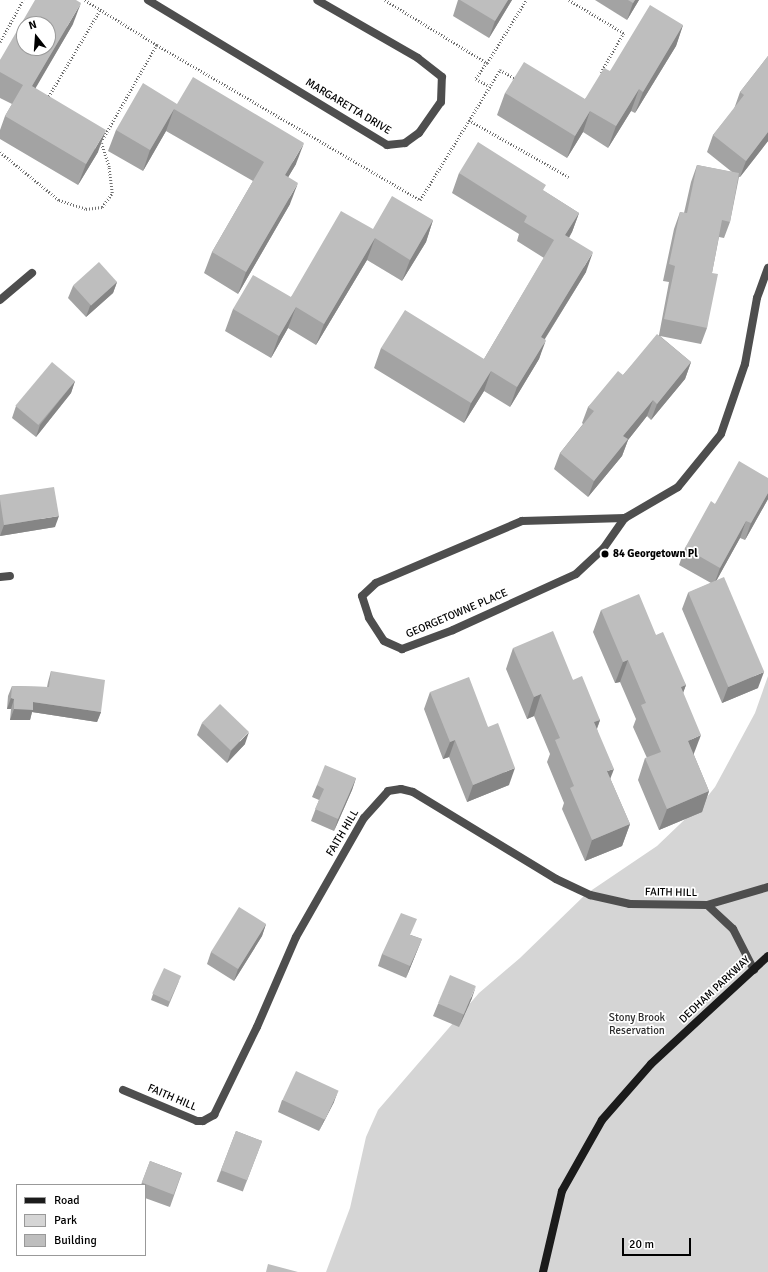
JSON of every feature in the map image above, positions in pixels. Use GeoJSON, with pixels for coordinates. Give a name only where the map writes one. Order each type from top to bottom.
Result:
{"type":"FeatureCollection","features":[{"type":"Feature","properties":{"kind":"main road","name":"DEDHAM PARKWAY"},"geometry":{"type":"LineString","coordinates":[[543,1272],[562,1191],[602,1120],[624,1092],[768,956]]}},
{"type":"Feature","properties":{"kind":"street","name":"MARGARETTA DRIVE"},"geometry":{"type":"LineString","coordinates":[[148,0],[387,145],[405,143],[419,133],[442,102],[442,77],[418,58],[317,0]]}},
{"type":"Feature","properties":{"kind":"street","name":"GEORGETOWNE PLACE"},"geometry":{"type":"LineString","coordinates":[[625,518],[522,520],[376,582],[362,596],[369,618],[384,641],[402,649],[453,630],[576,574],[603,549],[625,518],[678,487],[721,434],[745,364],[757,298],[768,268]]}},
{"type":"Feature","properties":{"kind":"street"},"geometry":{"type":"LineString","coordinates":[[0,300],[32,273]]}},
{"type":"Feature","properties":{"kind":"street"},"geometry":{"type":"LineString","coordinates":[[0,577],[10,576]]}},
{"type":"Feature","properties":{"kind":"street","name":"FAITH HILL"},"geometry":{"type":"LineString","coordinates":[[123,1090],[197,1121],[203,1121],[214,1114],[257,1027],[296,937],[364,818],[388,791],[401,789],[412,792],[556,879],[590,895],[630,904],[707,905],[768,887]]}},
{"type":"Feature","properties":{"kind":"street","name":"FAITH HILL"},"geometry":{"type":"LineString","coordinates":[[707,905],[733,929],[754,970]]}},
{"type":"Feature","properties":{"kind":"path"},"geometry":{"type":"LineString","coordinates":[[0,42],[24,0]]}},
{"type":"Feature","properties":{"kind":"path"},"geometry":{"type":"LineString","coordinates":[[85,0],[157,45],[101,143]]}},
{"type":"Feature","properties":{"kind":"path"},"geometry":{"type":"LineString","coordinates":[[385,0],[486,63]]}},
{"type":"Feature","properties":{"kind":"path"},"geometry":{"type":"LineString","coordinates":[[519,81],[500,70],[489,86],[476,79],[526,0]]}},
{"type":"Feature","properties":{"kind":"path"},"geometry":{"type":"LineString","coordinates":[[569,0],[624,33],[600,74]]}},
{"type":"Feature","properties":{"kind":"path"},"geometry":{"type":"LineString","coordinates":[[43,105],[100,10]]}},
{"type":"Feature","properties":{"kind":"path"},"geometry":{"type":"LineString","coordinates":[[468,120],[569,177]]}},
{"type":"Feature","properties":{"kind":"path"},"geometry":{"type":"LineString","coordinates":[[0,152],[59,200],[86,209],[102,207],[112,194],[109,167],[101,143],[94,139]]}},
{"type":"Feature","properties":{"kind":"green space","name":"Stony Brook Reservation"},"geometry":{"type":"Polygon","coordinates":[[[768,676],[768,1272],[326,1272],[350,1208],[366,1137],[378,1110],[479,993],[520,958],[586,894],[657,846],[703,802],[715,787],[755,713],[768,676]]]}},
{"type":"Feature","properties":{"kind":"building"},"geometry":{"type":"Polygon","coordinates":[[[35,0],[76,0],[81,3],[56,45],[56,16],[26,16],[35,0]]]}},
{"type":"Feature","properties":{"kind":"building"},"geometry":{"type":"Polygon","coordinates":[[[460,0],[508,0],[495,21],[460,0]]]}},
{"type":"Feature","properties":{"kind":"building"},"geometry":{"type":"Polygon","coordinates":[[[628,0],[635,0],[633,3],[628,0]]]}},
{"type":"Feature","properties":{"kind":"building"},"geometry":{"type":"Polygon","coordinates":[[[650,5],[683,25],[643,92],[639,89],[616,126],[590,111],[575,136],[505,93],[524,62],[585,99],[604,68],[610,71],[650,5]]]}},
{"type":"Feature","properties":{"kind":"building"},"geometry":{"type":"Polygon","coordinates":[[[16,33],[16,56],[50,56],[32,86],[106,130],[86,164],[5,116],[23,85],[0,72],[0,60],[16,33]]]}},
{"type":"Feature","properties":{"kind":"building"},"geometry":{"type":"Polygon","coordinates":[[[768,56],[768,132],[746,161],[713,135],[744,95],[740,92],[768,56]]]}},
{"type":"Feature","properties":{"kind":"building"},"geometry":{"type":"Polygon","coordinates":[[[193,77],[304,143],[285,175],[298,183],[246,272],[212,252],[264,162],[174,109],[150,150],[116,130],[143,83],[177,104],[193,77]]]}},
{"type":"Feature","properties":{"kind":"building"},"geometry":{"type":"Polygon","coordinates":[[[478,142],[546,185],[543,190],[579,213],[565,235],[593,252],[541,337],[546,340],[517,387],[491,371],[471,403],[381,348],[405,310],[484,359],[554,240],[524,222],[527,216],[459,173],[478,142]]]}},
{"type":"Feature","properties":{"kind":"building"},"geometry":{"type":"Polygon","coordinates":[[[697,165],[739,173],[730,222],[722,220],[712,273],[718,274],[707,328],[664,319],[675,266],[669,264],[680,212],[687,213],[697,165]]]}},
{"type":"Feature","properties":{"kind":"building"},"geometry":{"type":"Polygon","coordinates":[[[392,196],[433,220],[410,260],[375,238],[324,324],[296,307],[279,336],[233,309],[253,275],[291,297],[341,211],[373,229],[392,196]]]}},
{"type":"Feature","properties":{"kind":"building"},"geometry":{"type":"Polygon","coordinates":[[[99,262],[117,282],[91,305],[73,285],[99,262]]]}},
{"type":"Feature","properties":{"kind":"building"},"geometry":{"type":"Polygon","coordinates":[[[657,334],[691,362],[657,404],[653,400],[623,436],[628,439],[594,481],[560,453],[594,411],[588,407],[618,371],[623,375],[657,334]]]}},
{"type":"Feature","properties":{"kind":"building"},"geometry":{"type":"Polygon","coordinates":[[[52,362],[75,381],[38,425],[15,406],[52,362]]]}},
{"type":"Feature","properties":{"kind":"building"},"geometry":{"type":"Polygon","coordinates":[[[739,461],[768,478],[768,493],[751,523],[746,521],[720,568],[685,548],[711,501],[715,504],[739,461]]]}},
{"type":"Feature","properties":{"kind":"building"},"geometry":{"type":"Polygon","coordinates":[[[54,487],[59,516],[4,525],[0,495],[54,487]]]}},
{"type":"Feature","properties":{"kind":"building"},"geometry":{"type":"Polygon","coordinates":[[[724,577],[764,672],[728,687],[688,592],[724,577]]]}},
{"type":"Feature","properties":{"kind":"building"},"geometry":{"type":"Polygon","coordinates":[[[639,594],[656,635],[663,632],[686,685],[681,687],[701,735],[688,741],[709,791],[667,809],[645,758],[661,752],[641,705],[646,703],[628,660],[623,662],[601,610],[639,594]]]}},
{"type":"Feature","properties":{"kind":"building"},"geometry":{"type":"Polygon","coordinates":[[[553,631],[573,680],[582,676],[600,720],[594,722],[614,769],[607,771],[630,824],[592,840],[570,788],[574,786],[555,740],[560,738],[541,694],[534,697],[513,648],[553,631]]]}},
{"type":"Feature","properties":{"kind":"building"},"geometry":{"type":"Polygon","coordinates":[[[51,671],[105,680],[101,712],[33,702],[33,710],[14,709],[14,699],[11,698],[12,686],[49,687],[51,671]]]}},
{"type":"Feature","properties":{"kind":"building"},"geometry":{"type":"Polygon","coordinates":[[[469,677],[488,727],[498,723],[515,768],[473,785],[455,740],[450,742],[430,692],[469,677]]]}},
{"type":"Feature","properties":{"kind":"building"},"geometry":{"type":"Polygon","coordinates":[[[220,704],[249,732],[231,750],[202,723],[220,704]]]}},
{"type":"Feature","properties":{"kind":"building"},"geometry":{"type":"Polygon","coordinates":[[[325,765],[356,778],[338,819],[315,809],[324,789],[317,785],[325,765]]]}},
{"type":"Feature","properties":{"kind":"building"},"geometry":{"type":"Polygon","coordinates":[[[239,907],[266,924],[238,969],[211,952],[239,907]]]}},
{"type":"Feature","properties":{"kind":"building"},"geometry":{"type":"Polygon","coordinates":[[[401,913],[417,919],[410,935],[422,939],[410,966],[382,954],[401,913]]]}},
{"type":"Feature","properties":{"kind":"building"},"geometry":{"type":"Polygon","coordinates":[[[164,968],[181,976],[169,1001],[152,993],[164,968]]]}},
{"type":"Feature","properties":{"kind":"building"},"geometry":{"type":"Polygon","coordinates":[[[450,975],[476,986],[464,1014],[438,1004],[450,975]]]}},
{"type":"Feature","properties":{"kind":"building"},"geometry":{"type":"Polygon","coordinates":[[[296,1071],[339,1091],[325,1120],[282,1100],[296,1071]]]}},
{"type":"Feature","properties":{"kind":"building"},"geometry":{"type":"Polygon","coordinates":[[[236,1131],[262,1141],[247,1180],[221,1170],[236,1131]]]}},
{"type":"Feature","properties":{"kind":"building"},"geometry":{"type":"Polygon","coordinates":[[[150,1161],[182,1173],[173,1195],[142,1182],[150,1161]]]}},
{"type":"Feature","properties":{"kind":"building"},"geometry":{"type":"Polygon","coordinates":[[[268,1264],[298,1272],[266,1272],[268,1264]]]}},
{"type":"Feature","properties":{"kind":"place","name":"84 Georgetown Pl"},"geometry":{"type":"Point","coordinates":[605,554]}}]}
